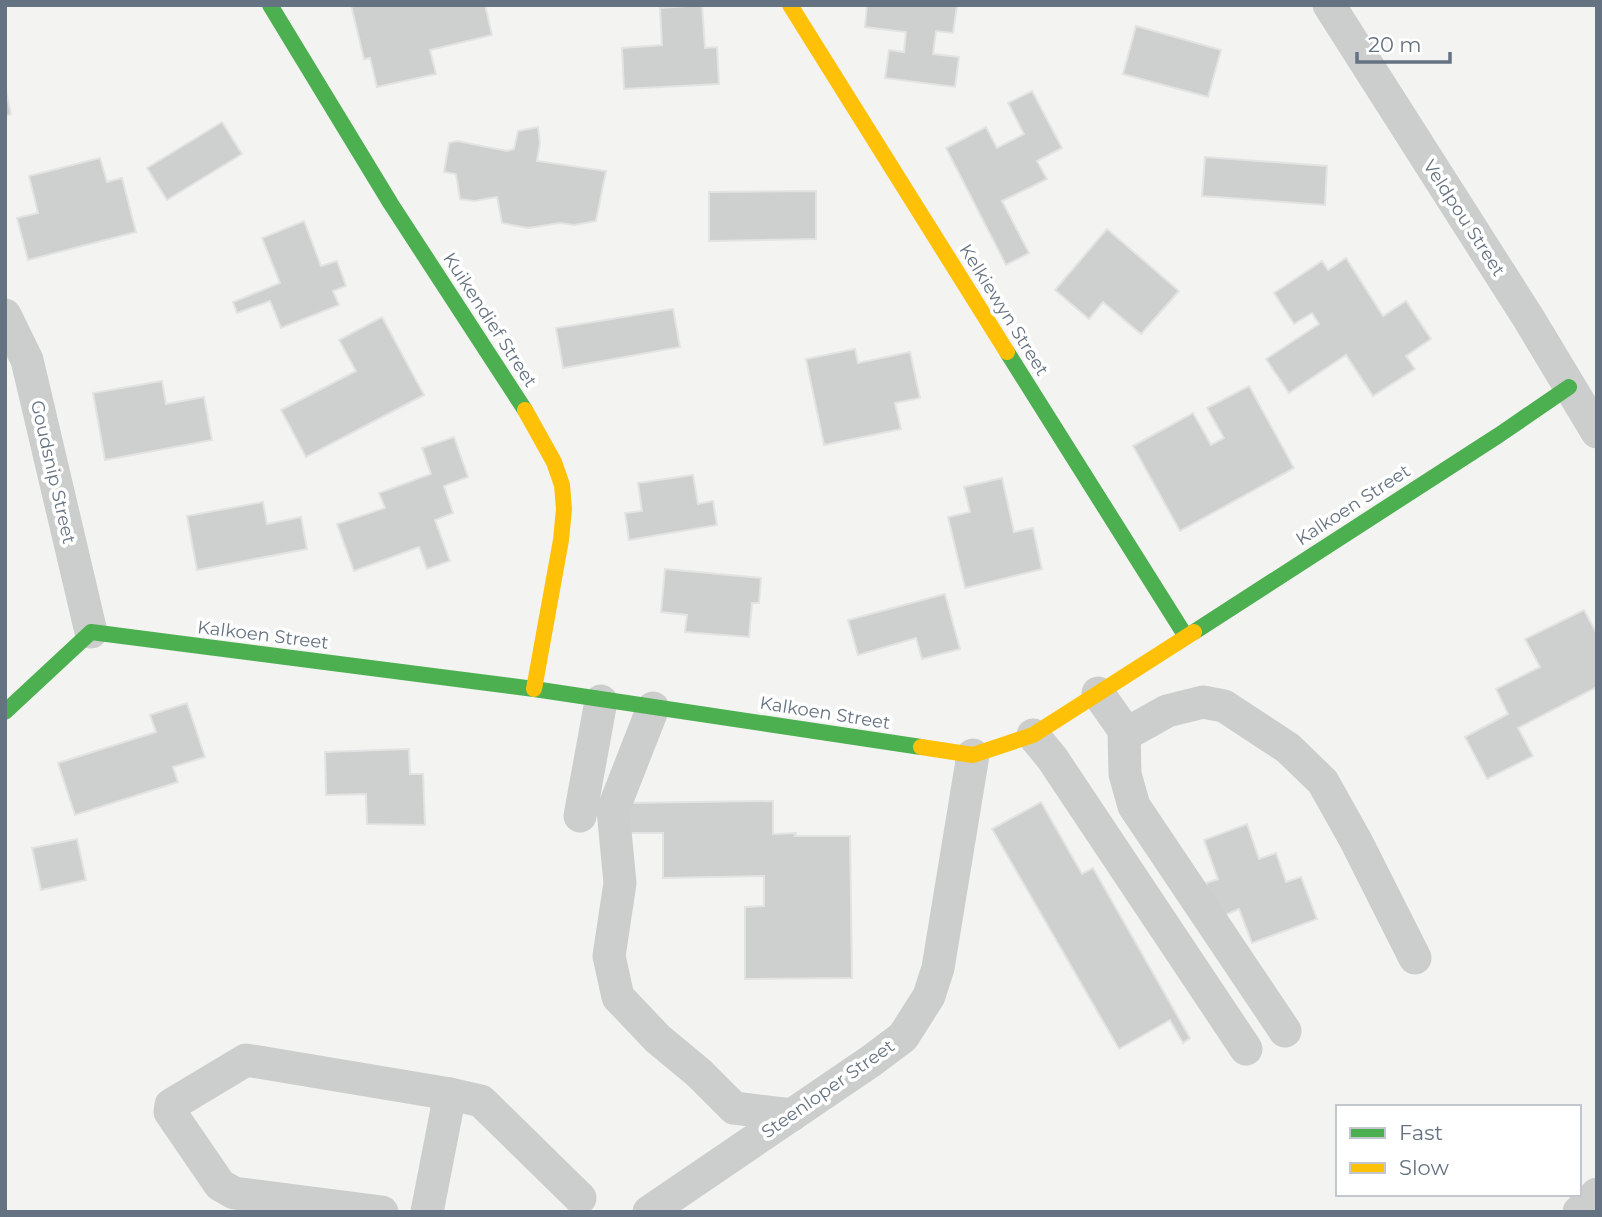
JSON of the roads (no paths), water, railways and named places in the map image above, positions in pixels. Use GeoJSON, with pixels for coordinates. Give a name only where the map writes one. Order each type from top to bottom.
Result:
{"type":"FeatureCollection","features":[{"type":"Feature","properties":{"kind":"street","name":"Kuikendief Street"},"geometry":{"type":"LineString","coordinates":[[270,5],[391,204],[521,403],[554,462],[562,485],[564,509],[561,540],[534,689]]}},
{"type":"Feature","properties":{"kind":"street","name":"Kelkiewyn Street"},"geometry":{"type":"LineString","coordinates":[[790,5],[1185,635]]}},
{"type":"Feature","properties":{"kind":"street","name":"Veldpou Street"},"geometry":{"type":"LineString","coordinates":[[1329,5],[1529,319],[1597,432]]}},
{"type":"Feature","properties":{"kind":"street","name":"Goudsnip Street"},"geometry":{"type":"LineString","coordinates":[[5,315],[27,360],[91,632]]}},
{"type":"Feature","properties":{"kind":"street","name":"Kalkoen Street"},"geometry":{"type":"LineString","coordinates":[[91,632],[534,689],[972,755],[1033,735],[1499,435],[1569,387]]}},
{"type":"Feature","properties":{"kind":"street"},"geometry":{"type":"LineString","coordinates":[[5,712],[91,632]]}},
{"type":"Feature","properties":{"kind":"street"},"geometry":{"type":"LineString","coordinates":[[1098,692],[1124,730],[1125,774],[1134,806],[1285,1031]]}},
{"type":"Feature","properties":{"kind":"street"},"geometry":{"type":"LineString","coordinates":[[580,816],[601,701]]}},
{"type":"Feature","properties":{"kind":"street"},"geometry":{"type":"LineString","coordinates":[[1124,730],[1135,729],[1167,711],[1203,702],[1224,706],[1288,748],[1323,782],[1415,958]]}},
{"type":"Feature","properties":{"kind":"street"},"geometry":{"type":"LineString","coordinates":[[653,708],[613,810],[620,883],[609,956],[618,997],[734,1108],[792,1115]]}},
{"type":"Feature","properties":{"kind":"street"},"geometry":{"type":"LineString","coordinates":[[1033,735],[1060,769],[1246,1049]]}},
{"type":"Feature","properties":{"kind":"street","name":"Steenloper Street"},"geometry":{"type":"LineString","coordinates":[[649,1212],[903,1037],[929,996],[938,968],[972,755]]}},
{"type":"Feature","properties":{"kind":"street"},"geometry":{"type":"LineString","coordinates":[[382,1212],[234,1193],[220,1185],[170,1112],[171,1105],[246,1060],[481,1101],[579,1198]]}},
{"type":"Feature","properties":{"kind":"street"},"geometry":{"type":"LineString","coordinates":[[428,1212],[450,1094]]}},
{"type":"Feature","properties":{"kind":"street"},"geometry":{"type":"LineString","coordinates":[[1579,1212],[1597,1194]]}}]}
